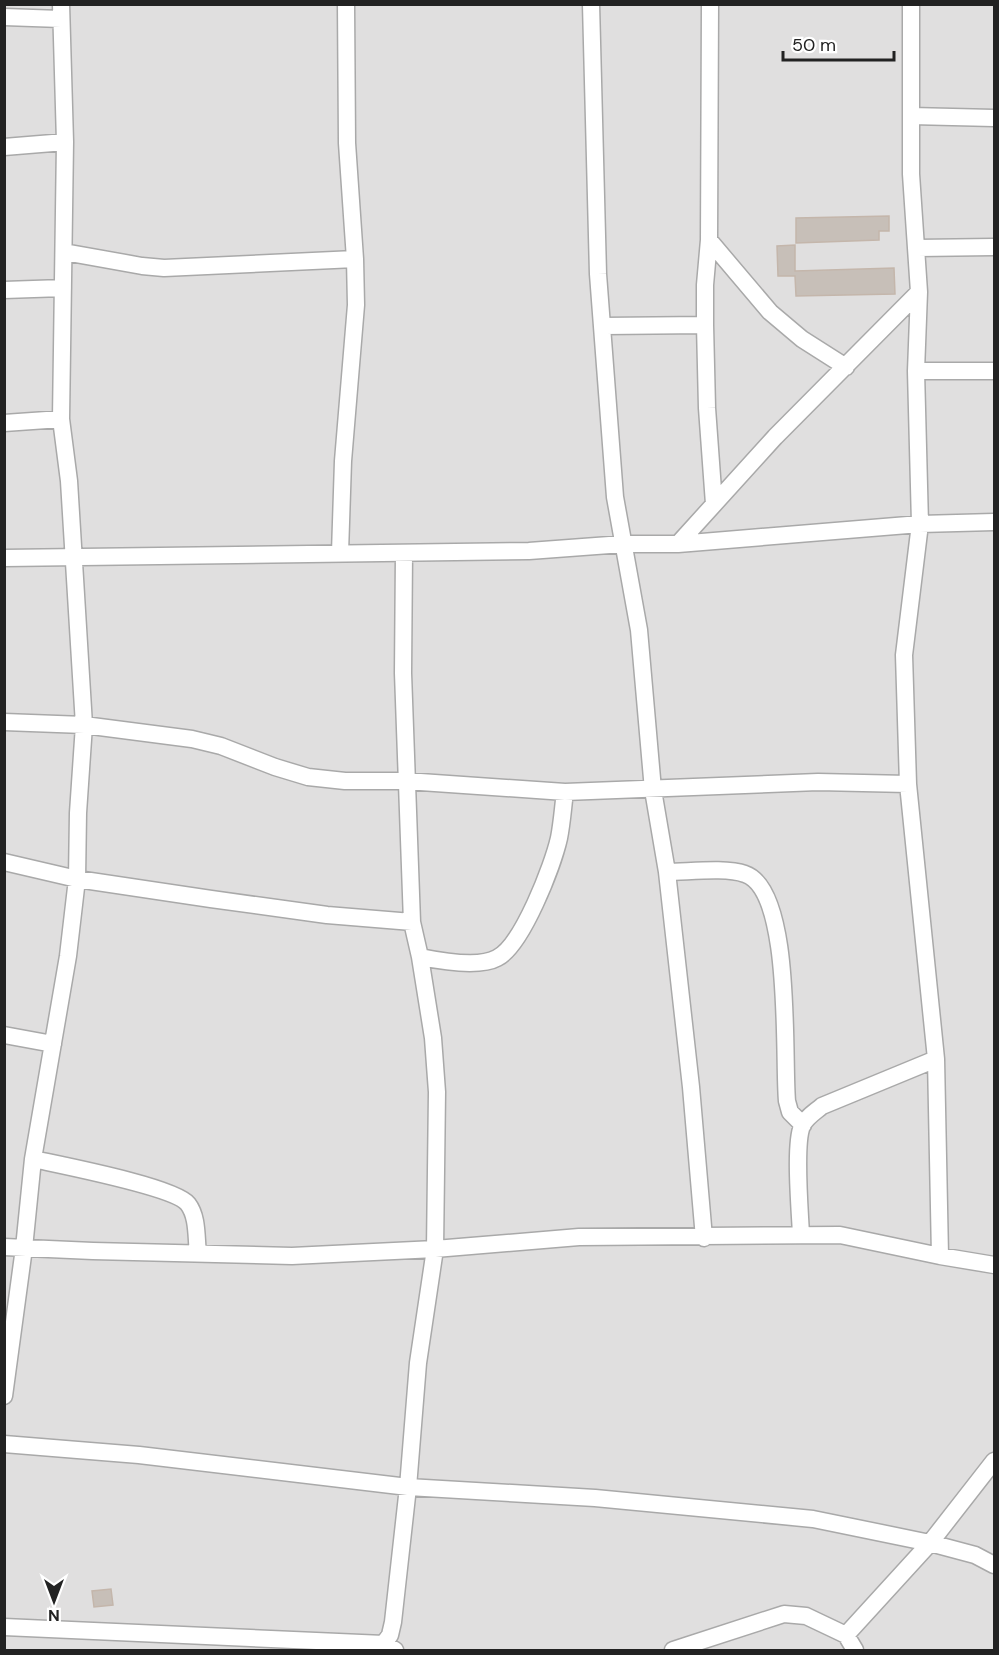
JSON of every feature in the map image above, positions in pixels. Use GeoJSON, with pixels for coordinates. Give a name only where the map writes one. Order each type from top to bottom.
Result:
{"type":"FeatureCollection","features":[{"type":"Feature","properties":{"kind":"street"},"geometry":{"type":"LineString","coordinates":[[340,553],[343,461],[356,305],[347,143],[346,4]]}},
{"type":"Feature","properties":{"kind":"street"},"geometry":{"type":"LineString","coordinates":[[591,4],[598,274],[604,326],[615,497],[639,630],[652,789],[667,872],[691,1088],[704,1238]]}},
{"type":"Feature","properties":{"kind":"street"},"geometry":{"type":"LineString","coordinates":[[710,4],[709,240],[705,285],[705,325],[707,408],[714,504]]}},
{"type":"Feature","properties":{"kind":"street"},"geometry":{"type":"LineString","coordinates":[[911,4],[911,174],[919,292],[916,371],[920,524],[904,655],[908,784],[936,1059],[940,1256]]}},
{"type":"Feature","properties":{"kind":"street"},"geometry":{"type":"LineString","coordinates":[[4,17],[61,12],[65,142],[62,419],[69,482],[84,724],[78,813],[77,879],[68,956],[33,1159],[24,1248],[4,1396]]}},
{"type":"Feature","properties":{"kind":"street"},"geometry":{"type":"LineString","coordinates":[[911,116],[994,118]]}},
{"type":"Feature","properties":{"kind":"street"},"geometry":{"type":"LineString","coordinates":[[4,147],[65,142]]}},
{"type":"Feature","properties":{"kind":"street"},"geometry":{"type":"LineString","coordinates":[[709,240],[770,312],[802,339],[846,367]]}},
{"type":"Feature","properties":{"kind":"street"},"geometry":{"type":"LineString","coordinates":[[917,249],[994,247]]}},
{"type":"Feature","properties":{"kind":"street"},"geometry":{"type":"LineString","coordinates":[[64,252],[164,268],[355,259]]}},
{"type":"Feature","properties":{"kind":"street"},"geometry":{"type":"LineString","coordinates":[[4,290],[63,288]]}},
{"type":"Feature","properties":{"kind":"street"},"geometry":{"type":"LineString","coordinates":[[678,544],[775,437],[919,292]]}},
{"type":"Feature","properties":{"kind":"street"},"geometry":{"type":"LineString","coordinates":[[604,326],[705,325]]}},
{"type":"Feature","properties":{"kind":"street"},"geometry":{"type":"LineString","coordinates":[[916,371],[994,371]]}},
{"type":"Feature","properties":{"kind":"street"},"geometry":{"type":"LineString","coordinates":[[4,423],[62,419]]}},
{"type":"Feature","properties":{"kind":"street"},"geometry":{"type":"LineString","coordinates":[[4,558],[529,551],[623,543],[678,544],[920,524],[994,522]]}},
{"type":"Feature","properties":{"kind":"street"},"geometry":{"type":"LineString","coordinates":[[4,1627],[386,1648],[393,1622],[408,1487],[418,1363],[435,1249],[436,1092],[433,1038],[412,922],[403,672],[404,553]]}},
{"type":"Feature","properties":{"kind":"street"},"geometry":{"type":"LineString","coordinates":[[4,722],[84,724],[192,739],[221,746],[308,777],[345,781],[406,781],[565,792],[818,782],[908,784]]}},
{"type":"Feature","properties":{"kind":"street"},"geometry":{"type":"LineString","coordinates":[[420,957],[452,963],[475,962],[497,959],[511,946],[530,914],[545,880],[559,840],[565,792]]}},
{"type":"Feature","properties":{"kind":"street"},"geometry":{"type":"LineString","coordinates":[[4,862],[77,879],[327,915],[412,922]]}},
{"type":"Feature","properties":{"kind":"street"},"geometry":{"type":"LineString","coordinates":[[667,872],[732,871],[746,874],[758,882],[765,895],[778,934],[783,985],[787,1101],[790,1112],[803,1125]]}},
{"type":"Feature","properties":{"kind":"street"},"geometry":{"type":"LineString","coordinates":[[4,1035],[53,1044]]}},
{"type":"Feature","properties":{"kind":"street"},"geometry":{"type":"LineString","coordinates":[[801,1235],[800,1136],[803,1125],[811,1114],[822,1106],[936,1059]]}},
{"type":"Feature","properties":{"kind":"street"},"geometry":{"type":"LineString","coordinates":[[33,1159],[165,1191],[187,1202],[194,1214],[198,1253]]}},
{"type":"Feature","properties":{"kind":"street"},"geometry":{"type":"LineString","coordinates":[[4,1247],[292,1256],[435,1249],[579,1237],[704,1238],[840,1235],[994,1265]]}},
{"type":"Feature","properties":{"kind":"street"},"geometry":{"type":"LineString","coordinates":[[4,1444],[139,1455],[408,1487],[595,1498],[813,1519],[930,1543],[975,1555],[994,1565]]}},
{"type":"Feature","properties":{"kind":"street"},"geometry":{"type":"LineString","coordinates":[[846,1635],[930,1543],[994,1461]]}},
{"type":"Feature","properties":{"kind":"street"},"geometry":{"type":"LineString","coordinates":[[673,1650],[784,1614],[806,1616],[846,1635],[855,1650]]}},
{"type":"Feature","properties":{"kind":"shaded area"},"geometry":{"type":"Polygon","coordinates":[[[5,5],[994,5],[994,1650],[5,1650],[5,5]]]}},
{"type":"Feature","properties":{"kind":"building"},"geometry":{"type":"Polygon","coordinates":[[[889,216],[889,231],[879,231],[879,240],[796,243],[796,218],[889,216]]]}},
{"type":"Feature","properties":{"kind":"building"},"geometry":{"type":"Polygon","coordinates":[[[795,245],[795,271],[894,268],[895,294],[796,296],[795,276],[778,276],[777,246],[795,245]]]}},
{"type":"Feature","properties":{"kind":"building"},"geometry":{"type":"Polygon","coordinates":[[[111,1589],[113,1605],[94,1607],[92,1591],[111,1589]]]}}]}
